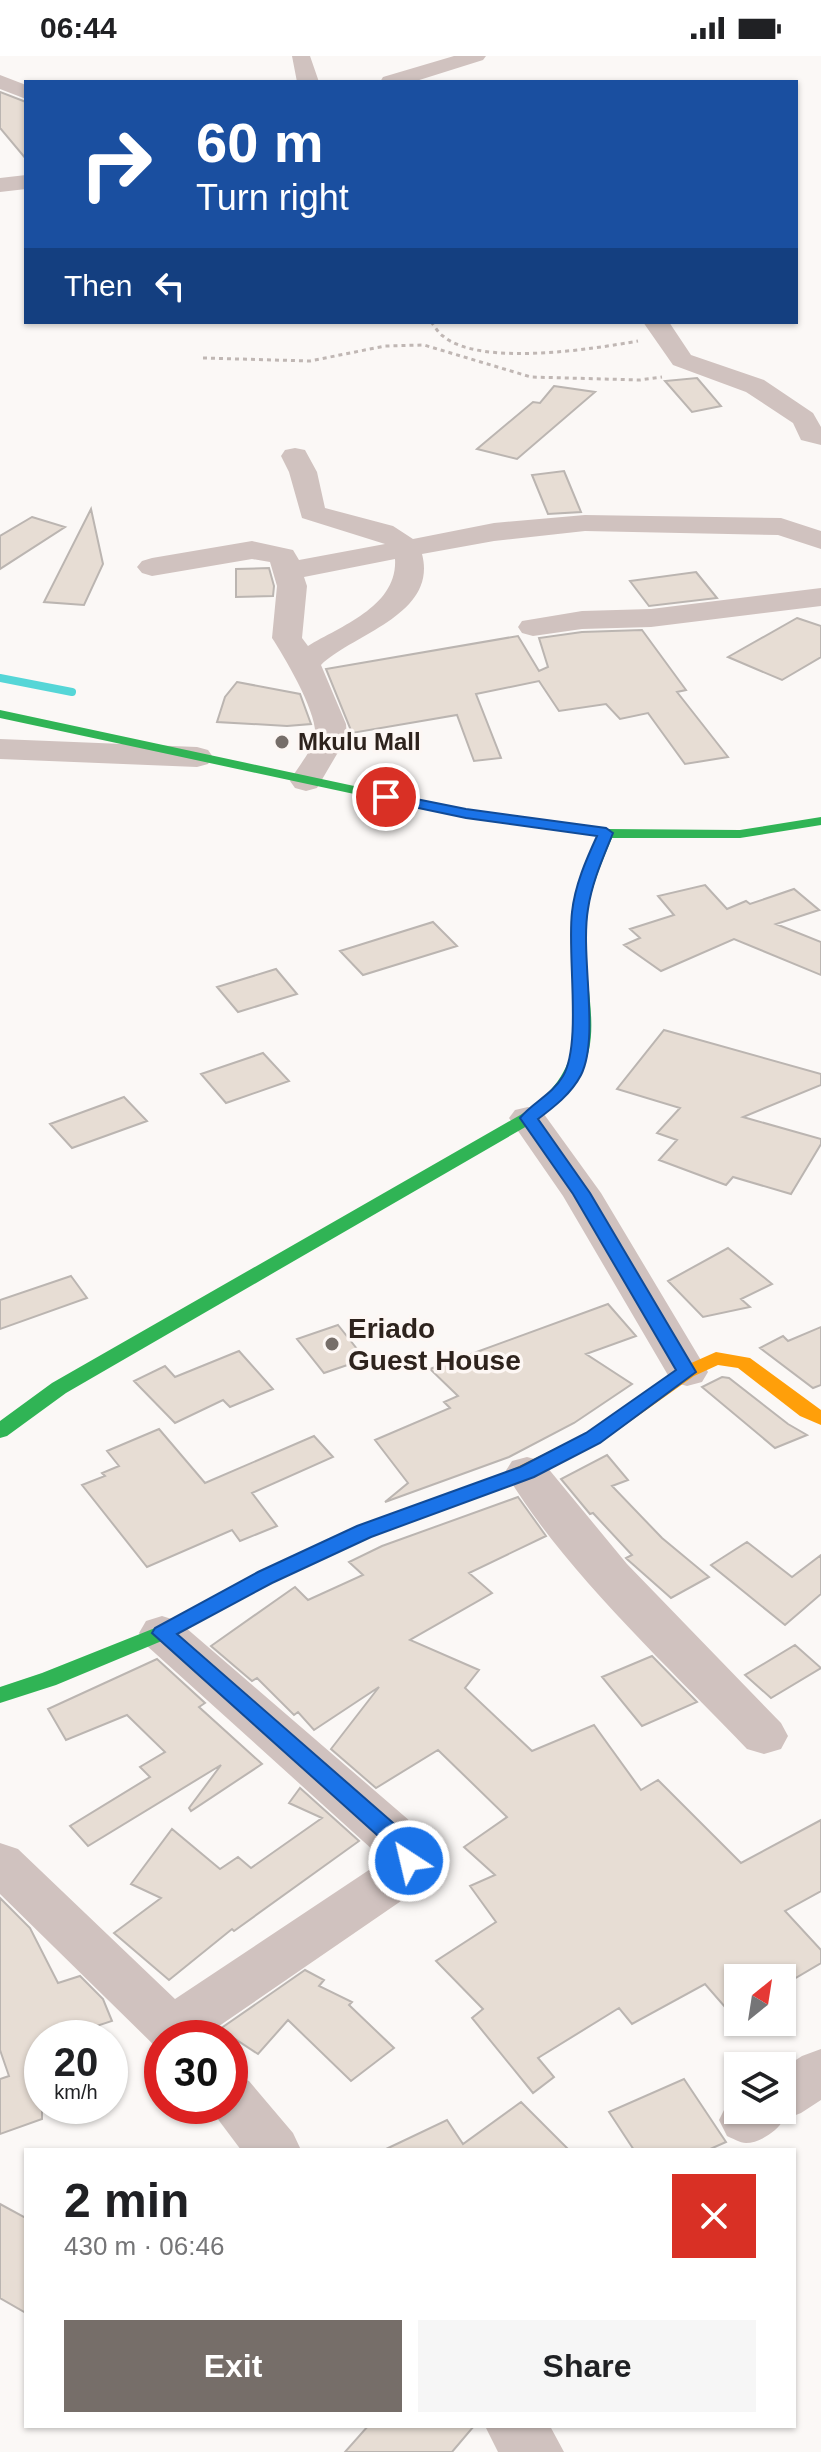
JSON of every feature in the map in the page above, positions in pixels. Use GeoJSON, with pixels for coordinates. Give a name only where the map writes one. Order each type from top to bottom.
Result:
{"type":"FeatureCollection","features":[{"type":"Feature","properties":{"kind":"street"},"geometry":{"type":"LineString","coordinates":[[398,80],[476,56]]}},
{"type":"Feature","properties":{"kind":"street"},"geometry":{"type":"LineString","coordinates":[[301,58],[307,80]]}},
{"type":"Feature","properties":{"kind":"street"},"geometry":{"type":"LineString","coordinates":[[0,81],[24,92]]}},
{"type":"Feature","properties":{"kind":"street"},"geometry":{"type":"LineString","coordinates":[[0,185],[24,182]]}},
{"type":"Feature","properties":{"kind":"street"},"geometry":{"type":"LineString","coordinates":[[664,332],[682,360],[755,386],[796,412],[804,419],[811,434],[821,437]]}},
{"type":"Feature","properties":{"kind":"street"},"geometry":{"type":"LineString","coordinates":[[295,456],[303,472],[312,512],[323,519],[384,532],[400,541],[411,555],[411,563],[397,596],[387,609],[312,656],[306,665]]}},
{"type":"Feature","properties":{"kind":"street"},"geometry":{"type":"LineString","coordinates":[[287,571],[494,532],[585,523],[781,527],[821,540]]}},
{"type":"Feature","properties":{"kind":"street"},"geometry":{"type":"LineString","coordinates":[[152,567],[252,550],[283,556],[292,586],[287,638],[306,665],[330,724],[331,737],[306,781]]}},
{"type":"Feature","properties":{"kind":"street"},"geometry":{"type":"LineString","coordinates":[[533,627],[582,620],[651,618],[821,597]]}},
{"type":"Feature","properties":{"kind":"street"},"geometry":{"type":"LineString","coordinates":[[0,714],[466,814],[606,833],[740,834],[821,821]]}},
{"type":"Feature","properties":{"kind":"street"},"geometry":{"type":"LineString","coordinates":[[0,749],[197,757]]}},
{"type":"Feature","properties":{"kind":"street"},"geometry":{"type":"LineString","coordinates":[[0,1431],[59,1388],[528,1118],[555,1098],[573,1075],[582,1041],[578,988],[580,911],[590,870],[606,833]]}},
{"type":"Feature","properties":{"kind":"street"},"geometry":{"type":"LineString","coordinates":[[528,1118],[581,1193],[687,1372]]}},
{"type":"Feature","properties":{"kind":"street"},"geometry":{"type":"LineString","coordinates":[[0,1695],[49,1679],[162,1633],[265,1577],[364,1531],[527,1472],[593,1438],[687,1372],[716,1358],[743,1362],[807,1411],[821,1418]]}},
{"type":"Feature","properties":{"kind":"street"},"geometry":{"type":"LineString","coordinates":[[527,1472],[566,1527],[610,1577],[764,1736]]}},
{"type":"Feature","properties":{"kind":"street"},"geometry":{"type":"LineString","coordinates":[[162,1633],[407,1848],[409,1861],[402,1874],[197,2020]]}},
{"type":"Feature","properties":{"kind":"street"},"geometry":{"type":"LineString","coordinates":[[0,1863],[163,2020]]}},
{"type":"Feature","properties":{"kind":"street"},"geometry":{"type":"LineString","coordinates":[[796,2088],[821,2072]]}},
{"type":"Feature","properties":{"kind":"street"},"geometry":{"type":"LineString","coordinates":[[248,2119],[272,2148]]}},
{"type":"Feature","properties":{"kind":"street"},"geometry":{"type":"LineString","coordinates":[[516,2428],[534,2452]]}},
{"type":"Feature","properties":{"kind":"path"},"geometry":{"type":"LineString","coordinates":[[432,324],[435,331],[453,342],[495,353],[520,354],[642,341],[664,332]]}},
{"type":"Feature","properties":{"kind":"path"},"geometry":{"type":"LineString","coordinates":[[203,358],[310,361],[385,346],[411,345],[447,350],[531,377],[640,380],[697,367]]}},
{"type":"Feature","properties":{"kind":"building"},"geometry":{"type":"Polygon","coordinates":[[[0,92],[24,101],[24,157],[0,128],[0,92]]]}},
{"type":"Feature","properties":{"kind":"building"},"geometry":{"type":"Polygon","coordinates":[[[697,378],[721,406],[692,412],[665,381],[697,378]]]}},
{"type":"Feature","properties":{"kind":"building"},"geometry":{"type":"Polygon","coordinates":[[[554,386],[595,392],[517,459],[477,449],[533,402],[540,403],[554,386]]]}},
{"type":"Feature","properties":{"kind":"building"},"geometry":{"type":"Polygon","coordinates":[[[564,471],[581,512],[548,514],[532,475],[564,471]]]}},
{"type":"Feature","properties":{"kind":"building"},"geometry":{"type":"Polygon","coordinates":[[[91,509],[103,564],[84,605],[44,602],[91,509]]]}},
{"type":"Feature","properties":{"kind":"building"},"geometry":{"type":"Polygon","coordinates":[[[32,517],[65,527],[0,569],[0,536],[32,517]]]}},
{"type":"Feature","properties":{"kind":"building"},"geometry":{"type":"Polygon","coordinates":[[[269,568],[274,586],[273,596],[236,597],[236,569],[269,568]]]}},
{"type":"Feature","properties":{"kind":"building"},"geometry":{"type":"Polygon","coordinates":[[[696,572],[717,598],[649,606],[630,581],[696,572]]]}},
{"type":"Feature","properties":{"kind":"building"},"geometry":{"type":"Polygon","coordinates":[[[797,618],[821,626],[821,657],[782,680],[728,657],[797,618]]]}},
{"type":"Feature","properties":{"kind":"building"},"geometry":{"type":"Polygon","coordinates":[[[642,630],[686,690],[677,692],[728,757],[685,764],[648,713],[620,719],[606,704],[559,711],[539,681],[476,694],[501,758],[474,761],[457,715],[352,733],[326,669],[518,636],[539,671],[548,667],[539,638],[582,632],[642,630]]]}},
{"type":"Feature","properties":{"kind":"building"},"geometry":{"type":"Polygon","coordinates":[[[237,682],[300,694],[311,724],[287,726],[217,722],[225,697],[237,682]]]}},
{"type":"Feature","properties":{"kind":"building"},"geometry":{"type":"Polygon","coordinates":[[[705,885],[727,909],[794,889],[819,910],[776,924],[821,942],[821,975],[734,939],[661,971],[624,945],[640,938],[630,929],[674,915],[658,896],[705,885]]]}},
{"type":"Feature","properties":{"kind":"building"},"geometry":{"type":"Polygon","coordinates":[[[433,922],[457,946],[363,975],[340,951],[433,922]]]}},
{"type":"Feature","properties":{"kind":"building"},"geometry":{"type":"Polygon","coordinates":[[[276,969],[297,994],[238,1012],[217,987],[276,969]]]}},
{"type":"Feature","properties":{"kind":"building"},"geometry":{"type":"Polygon","coordinates":[[[664,1030],[821,1074],[821,1085],[743,1117],[821,1139],[791,1194],[733,1177],[726,1185],[659,1160],[677,1140],[657,1133],[680,1108],[617,1089],[664,1030]]]}},
{"type":"Feature","properties":{"kind":"building"},"geometry":{"type":"Polygon","coordinates":[[[263,1053],[289,1081],[226,1103],[201,1074],[263,1053]]]}},
{"type":"Feature","properties":{"kind":"building"},"geometry":{"type":"Polygon","coordinates":[[[124,1097],[147,1121],[72,1148],[50,1124],[124,1097]]]}},
{"type":"Feature","properties":{"kind":"building"},"geometry":{"type":"Polygon","coordinates":[[[728,1248],[772,1284],[741,1299],[750,1307],[703,1317],[668,1281],[728,1248]]]}},
{"type":"Feature","properties":{"kind":"building"},"geometry":{"type":"Polygon","coordinates":[[[71,1276],[87,1298],[0,1329],[0,1300],[71,1276]]]}},
{"type":"Feature","properties":{"kind":"building"},"geometry":{"type":"Polygon","coordinates":[[[608,1304],[636,1336],[586,1354],[632,1384],[574,1423],[509,1457],[385,1502],[408,1483],[375,1440],[450,1408],[444,1402],[458,1396],[430,1369],[608,1304]]]}},
{"type":"Feature","properties":{"kind":"building"},"geometry":{"type":"Polygon","coordinates":[[[338,1325],[365,1359],[324,1373],[297,1339],[338,1325]]]}},
{"type":"Feature","properties":{"kind":"building"},"geometry":{"type":"Polygon","coordinates":[[[821,1327],[821,1385],[813,1388],[760,1348],[783,1336],[788,1341],[821,1327]]]}},
{"type":"Feature","properties":{"kind":"building"},"geometry":{"type":"Polygon","coordinates":[[[239,1351],[273,1389],[230,1407],[223,1400],[175,1423],[134,1381],[165,1366],[175,1377],[239,1351]]]}},
{"type":"Feature","properties":{"kind":"building"},"geometry":{"type":"Polygon","coordinates":[[[722,1377],[729,1378],[807,1435],[775,1448],[702,1387],[722,1377]]]}},
{"type":"Feature","properties":{"kind":"building"},"geometry":{"type":"Polygon","coordinates":[[[159,1429],[205,1483],[314,1436],[333,1457],[252,1493],[277,1526],[240,1541],[232,1530],[147,1567],[82,1485],[105,1476],[102,1473],[119,1466],[107,1451],[159,1429]]]}},
{"type":"Feature","properties":{"kind":"building"},"geometry":{"type":"Polygon","coordinates":[[[607,1455],[628,1480],[612,1486],[662,1538],[709,1577],[671,1598],[626,1558],[632,1555],[593,1513],[590,1514],[561,1479],[607,1455]]]}},
{"type":"Feature","properties":{"kind":"building"},"geometry":{"type":"Polygon","coordinates":[[[518,1497],[546,1536],[469,1573],[492,1593],[410,1640],[479,1670],[465,1688],[532,1751],[594,1725],[641,1790],[658,1780],[741,1863],[821,1820],[821,1891],[785,1911],[821,1950],[821,1963],[796,1978],[796,1964],[724,1964],[724,2006],[705,1984],[632,2024],[619,2008],[538,2058],[554,2077],[533,2093],[472,2018],[483,2009],[436,1961],[496,1922],[470,1886],[495,1875],[464,1847],[507,1817],[438,1750],[376,1788],[331,1749],[379,1687],[314,1730],[298,1712],[294,1715],[257,1678],[252,1681],[211,1646],[295,1587],[308,1600],[363,1575],[349,1562],[382,1546],[518,1497]]]}},
{"type":"Feature","properties":{"kind":"building"},"geometry":{"type":"Polygon","coordinates":[[[747,1542],[792,1577],[821,1555],[821,1594],[785,1625],[711,1565],[747,1542]]]}},
{"type":"Feature","properties":{"kind":"building"},"geometry":{"type":"Polygon","coordinates":[[[795,1645],[821,1668],[771,1698],[745,1675],[795,1645]]]}},
{"type":"Feature","properties":{"kind":"building"},"geometry":{"type":"Polygon","coordinates":[[[652,1656],[697,1702],[642,1726],[602,1677],[652,1656]]]}},
{"type":"Feature","properties":{"kind":"building"},"geometry":{"type":"Polygon","coordinates":[[[157,1659],[205,1703],[199,1707],[262,1764],[191,1811],[189,1808],[221,1765],[88,1846],[70,1826],[150,1777],[140,1767],[165,1752],[127,1715],[66,1740],[48,1709],[157,1659]]]}},
{"type":"Feature","properties":{"kind":"building"},"geometry":{"type":"Polygon","coordinates":[[[300,1788],[359,1841],[234,1931],[232,1929],[169,1980],[114,1933],[161,1898],[131,1884],[172,1829],[220,1869],[238,1857],[251,1868],[322,1818],[289,1803],[300,1788]]]}},
{"type":"Feature","properties":{"kind":"building"},"geometry":{"type":"Polygon","coordinates":[[[0,1898],[30,1928],[58,1983],[80,1976],[103,1999],[112,2020],[24,2020],[24,2124],[28,2124],[0,2134],[0,2079],[9,2076],[0,2050],[0,1898]]]}},
{"type":"Feature","properties":{"kind":"building"},"geometry":{"type":"Polygon","coordinates":[[[305,1970],[324,1980],[319,1986],[352,2002],[349,2005],[394,2048],[351,2081],[288,2020],[258,2054],[248,2047],[248,2020],[233,2020],[305,1970]]]}},
{"type":"Feature","properties":{"kind":"building"},"geometry":{"type":"Polygon","coordinates":[[[684,2079],[726,2142],[712,2148],[633,2148],[609,2112],[684,2079]]]}},
{"type":"Feature","properties":{"kind":"building"},"geometry":{"type":"Polygon","coordinates":[[[521,2102],[567,2148],[388,2148],[447,2120],[463,2144],[521,2102]]]}},
{"type":"Feature","properties":{"kind":"building"},"geometry":{"type":"Polygon","coordinates":[[[0,2204],[24,2217],[24,2312],[0,2298],[0,2204]]]}},
{"type":"Feature","properties":{"kind":"building"},"geometry":{"type":"Polygon","coordinates":[[[366,2428],[472,2428],[452,2452],[345,2452],[366,2428]]]}},
{"type":"Feature","properties":{"kind":"waterway"},"geometry":{"type":"LineString","coordinates":[[0,678],[72,692]]}},
{"type":"Feature","properties":{"kind":"traffic: fast"},"geometry":{"type":"LineString","coordinates":[[0,714],[466,814],[606,833],[740,834],[821,821]]}},
{"type":"Feature","properties":{"kind":"traffic: fast"},"geometry":{"type":"LineString","coordinates":[[0,1431],[59,1388],[528,1118],[556,1096],[569,1081],[581,1046],[583,1006],[579,915],[588,879],[606,833]]}},
{"type":"Feature","properties":{"kind":"traffic: fast"},"geometry":{"type":"LineString","coordinates":[[0,1695],[49,1679],[162,1633],[265,1577],[364,1531],[516,1476]]}},
{"type":"Feature","properties":{"kind":"traffic: slow"},"geometry":{"type":"LineString","coordinates":[[516,1476],[593,1438],[687,1372],[716,1358],[743,1362],[807,1411],[821,1418]]}},
{"type":"Feature","properties":{"kind":"place","name":"Mkulu Mall"},"geometry":{"type":"Point","coordinates":[282,742]}},
{"type":"Feature","properties":{"kind":"place","name":"Eriado Guest House"},"geometry":{"type":"Point","coordinates":[332,1344]}},
{"type":"Feature","properties":{"kind":"route"},"geometry":{"type":"LineString","coordinates":[[386,797],[466,814],[606,833],[590,870],[580,911],[578,988],[582,1041],[573,1075],[555,1098],[528,1118],[581,1193],[687,1372],[593,1438],[527,1472],[364,1531],[265,1577],[162,1633],[407,1848],[409,1861]]}}]}
